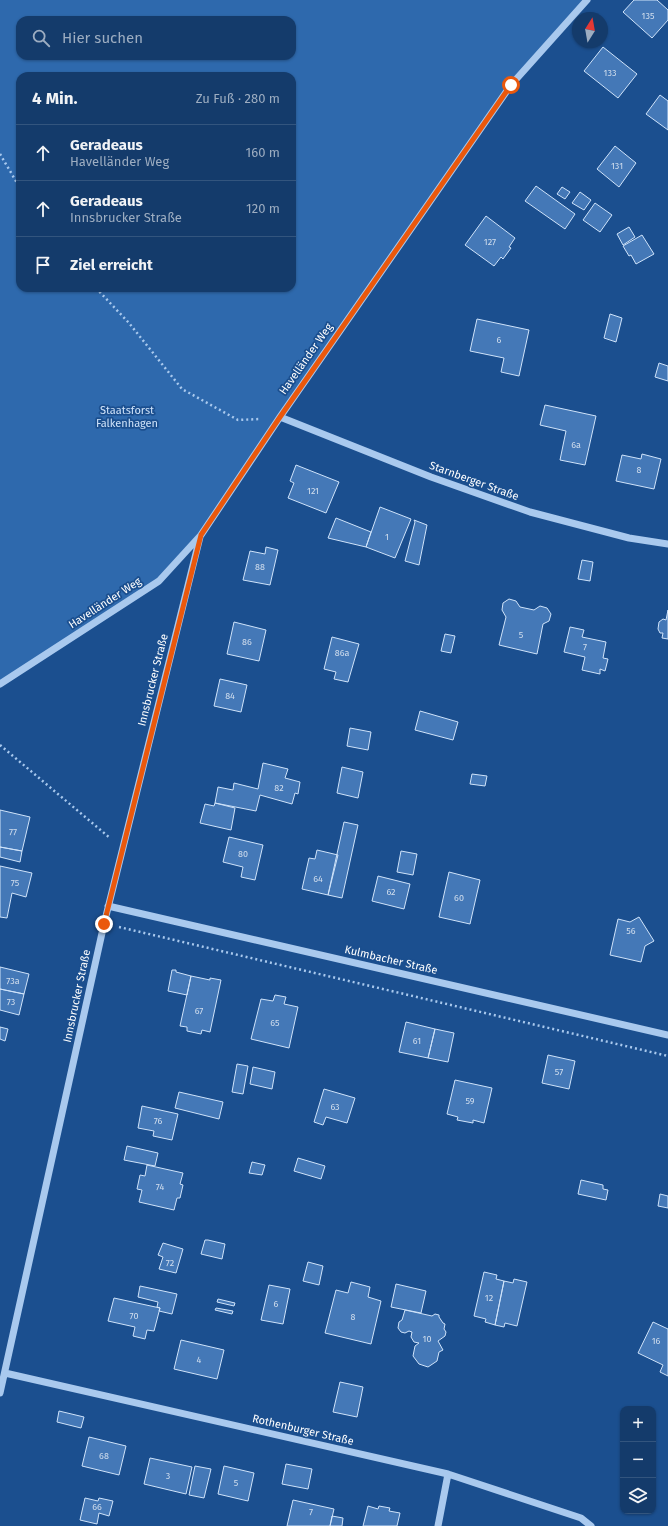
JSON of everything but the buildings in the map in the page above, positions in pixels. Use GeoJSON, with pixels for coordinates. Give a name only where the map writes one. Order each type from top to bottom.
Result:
{"type":"FeatureCollection","features":[{"type":"Feature","properties":{"kind":"street","name":"Havelländer Weg"},"geometry":{"type":"LineString","coordinates":[[0,684],[159,581],[201,535],[280,417],[511,85],[587,0]]}},
{"type":"Feature","properties":{"kind":"street","name":"Starnberger Straße"},"geometry":{"type":"LineString","coordinates":[[280,417],[431,477],[530,512],[629,538],[668,544]]}},
{"type":"Feature","properties":{"kind":"street","name":"Innsbrucker Straße"},"geometry":{"type":"LineString","coordinates":[[0,1393],[108,906],[201,535]]}},
{"type":"Feature","properties":{"kind":"street","name":"Kulmbacher Straße"},"geometry":{"type":"LineString","coordinates":[[108,906],[668,1035]]}},
{"type":"Feature","properties":{"kind":"street","name":"Rothenburger Straße"},"geometry":{"type":"LineString","coordinates":[[5,1373],[448,1474],[581,1518],[591,1526]]}},
{"type":"Feature","properties":{"kind":"street"},"geometry":{"type":"LineString","coordinates":[[438,1526],[448,1474]]}},
{"type":"Feature","properties":{"kind":"path"},"geometry":{"type":"LineString","coordinates":[[0,154],[16,181]]}},
{"type":"Feature","properties":{"kind":"path"},"geometry":{"type":"LineString","coordinates":[[100,292],[129,323],[182,389],[238,420],[280,417]]}},
{"type":"Feature","properties":{"kind":"path"},"geometry":{"type":"LineString","coordinates":[[0,745],[122,849]]}},
{"type":"Feature","properties":{"kind":"path"},"geometry":{"type":"LineString","coordinates":[[104,924],[668,1056]]}},
{"type":"Feature","properties":{"kind":"green space","name":"Staatsforst Falkenhagen"},"geometry":{"type":"Polygon","coordinates":[[[0,0],[587,0],[576,12],[572,12],[572,17],[511,85],[201,535],[159,581],[0,684],[0,0]]]}},
{"type":"Feature","properties":{"kind":"route"},"geometry":{"type":"LineString","coordinates":[[104,924],[201,535],[280,417],[511,85]]}}]}
